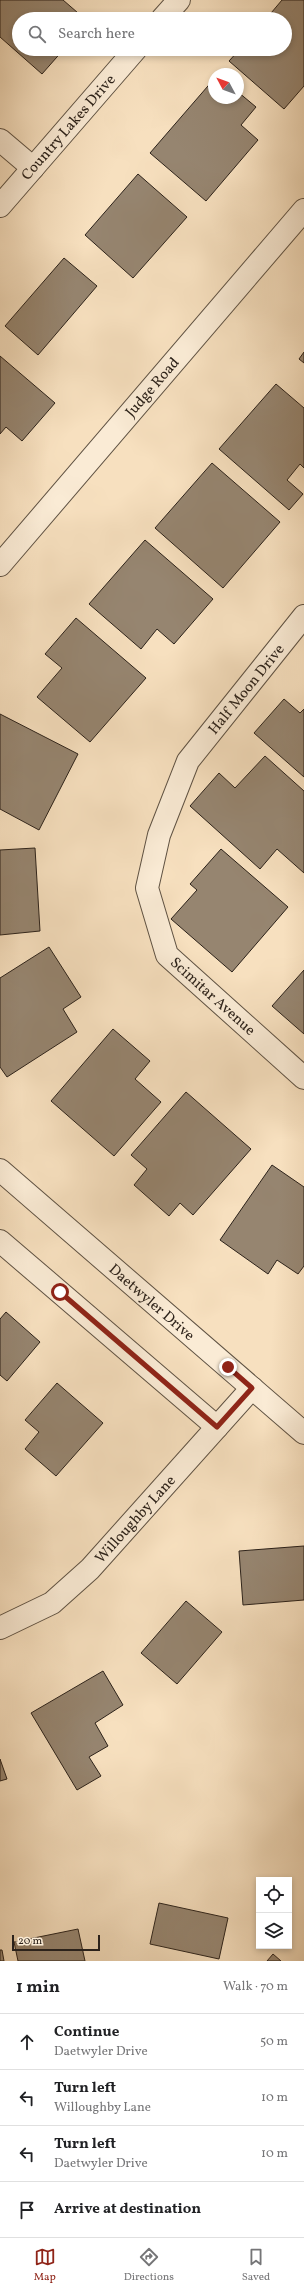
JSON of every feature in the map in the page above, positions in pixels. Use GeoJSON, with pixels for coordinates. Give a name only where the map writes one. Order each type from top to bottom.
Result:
{"type":"FeatureCollection","features":[{"type":"Feature","properties":{"kind":"street"},"geometry":{"type":"LineString","coordinates":[[168,12],[179,0]]}},
{"type":"Feature","properties":{"kind":"street","name":"Country Lakes Drive"},"geometry":{"type":"LineString","coordinates":[[0,206],[130,56]]}},
{"type":"Feature","properties":{"kind":"street"},"geometry":{"type":"LineString","coordinates":[[0,140],[33,168]]}},
{"type":"Feature","properties":{"kind":"street","name":"Judge Road"},"geometry":{"type":"LineString","coordinates":[[0,565],[304,210]]}},
{"type":"Feature","properties":{"kind":"street","name":"Half Moon Drive"},"geometry":{"type":"LineString","coordinates":[[188,761],[304,616]]}},
{"type":"Feature","properties":{"kind":"street","name":"Scimitar Avenue"},"geometry":{"type":"LineString","coordinates":[[188,761],[159,834],[147,888],[167,955],[304,1078]]}},
{"type":"Feature","properties":{"kind":"street","name":"Daetwyler Drive"},"geometry":{"type":"LineString","coordinates":[[0,1170],[304,1433]]}},
{"type":"Feature","properties":{"kind":"street"},"geometry":{"type":"LineString","coordinates":[[0,1241],[217,1427]]}},
{"type":"Feature","properties":{"kind":"street","name":"Willoughby Lane"},"geometry":{"type":"LineString","coordinates":[[0,1628],[52,1603],[90,1569],[252,1388]]}},
{"type":"Feature","properties":{"kind":"building"},"geometry":{"type":"Polygon","coordinates":[[[0,0],[63,0],[77,12],[12,12],[12,48],[0,37],[0,0]]]}},
{"type":"Feature","properties":{"kind":"building"},"geometry":{"type":"Polygon","coordinates":[[[282,0],[304,0],[304,86],[284,109],[244,74],[244,68],[237,68],[229,61],[234,56],[292,56],[292,12],[272,12],[282,0]]]}},
{"type":"Feature","properties":{"kind":"building"},"geometry":{"type":"Polygon","coordinates":[[[22,56],[58,56],[42,74],[22,56]]]}},
{"type":"Feature","properties":{"kind":"building"},"geometry":{"type":"Polygon","coordinates":[[[208,86],[208,104],[244,104],[244,97],[256,107],[241,125],[258,140],[206,201],[150,153],[208,86]]]}},
{"type":"Feature","properties":{"kind":"building"},"geometry":{"type":"Polygon","coordinates":[[[138,174],[187,217],[133,278],[85,235],[138,174]]]}},
{"type":"Feature","properties":{"kind":"building"},"geometry":{"type":"Polygon","coordinates":[[[64,258],[97,286],[38,355],[5,326],[64,258]]]}},
{"type":"Feature","properties":{"kind":"building"},"geometry":{"type":"Polygon","coordinates":[[[304,352],[304,363],[299,359],[304,352]]]}},
{"type":"Feature","properties":{"kind":"building"},"geometry":{"type":"Polygon","coordinates":[[[0,356],[55,403],[22,441],[6,427],[0,434],[0,356]]]}},
{"type":"Feature","properties":{"kind":"building"},"geometry":{"type":"Polygon","coordinates":[[[276,384],[304,408],[304,468],[300,464],[287,480],[303,494],[289,510],[219,449],[276,384]]]}},
{"type":"Feature","properties":{"kind":"building"},"geometry":{"type":"Polygon","coordinates":[[[212,463],[280,522],[223,588],[155,528],[212,463]]]}},
{"type":"Feature","properties":{"kind":"building"},"geometry":{"type":"Polygon","coordinates":[[[145,540],[213,599],[174,644],[157,629],[141,649],[89,604],[145,540]]]}},
{"type":"Feature","properties":{"kind":"building"},"geometry":{"type":"Polygon","coordinates":[[[76,618],[146,678],[90,742],[37,697],[62,668],[45,654],[76,618]]]}},
{"type":"Feature","properties":{"kind":"building"},"geometry":{"type":"Polygon","coordinates":[[[284,699],[300,713],[304,709],[304,777],[254,733],[284,699]]]}},
{"type":"Feature","properties":{"kind":"building"},"geometry":{"type":"Polygon","coordinates":[[[0,714],[78,754],[39,830],[0,809],[0,714]]]}},
{"type":"Feature","properties":{"kind":"building"},"geometry":{"type":"Polygon","coordinates":[[[265,756],[304,791],[304,873],[277,849],[260,869],[190,806],[219,773],[235,788],[265,756]]]}},
{"type":"Feature","properties":{"kind":"building"},"geometry":{"type":"Polygon","coordinates":[[[35,848],[40,931],[0,935],[0,850],[35,848]]]}},
{"type":"Feature","properties":{"kind":"building"},"geometry":{"type":"Polygon","coordinates":[[[221,849],[288,907],[232,972],[171,919],[197,890],[190,884],[221,849]]]}},
{"type":"Feature","properties":{"kind":"building"},"geometry":{"type":"Polygon","coordinates":[[[49,947],[81,997],[63,1009],[77,1032],[7,1077],[0,1067],[0,978],[49,947]]]}},
{"type":"Feature","properties":{"kind":"building"},"geometry":{"type":"Polygon","coordinates":[[[304,970],[304,1034],[272,1006],[304,970]]]}},
{"type":"Feature","properties":{"kind":"building"},"geometry":{"type":"Polygon","coordinates":[[[113,1029],[150,1061],[135,1079],[161,1102],[114,1156],[51,1101],[113,1029]]]}},
{"type":"Feature","properties":{"kind":"building"},"geometry":{"type":"Polygon","coordinates":[[[186,1092],[251,1149],[193,1215],[180,1203],[169,1216],[134,1185],[147,1169],[131,1155],[186,1092]]]}},
{"type":"Feature","properties":{"kind":"building"},"geometry":{"type":"Polygon","coordinates":[[[272,1165],[304,1187],[304,1266],[298,1274],[277,1260],[268,1274],[220,1240],[272,1165]]]}},
{"type":"Feature","properties":{"kind":"building"},"geometry":{"type":"Polygon","coordinates":[[[6,1312],[40,1342],[7,1381],[0,1375],[0,1319],[6,1312]]]}},
{"type":"Feature","properties":{"kind":"building"},"geometry":{"type":"Polygon","coordinates":[[[57,1383],[103,1423],[56,1476],[25,1449],[39,1432],[25,1420],[57,1383]]]}},
{"type":"Feature","properties":{"kind":"building"},"geometry":{"type":"Polygon","coordinates":[[[304,1546],[304,1600],[243,1605],[239,1551],[304,1546]]]}},
{"type":"Feature","properties":{"kind":"building"},"geometry":{"type":"Polygon","coordinates":[[[186,1601],[222,1632],[177,1684],[141,1653],[186,1601]]]}},
{"type":"Feature","properties":{"kind":"building"},"geometry":{"type":"Polygon","coordinates":[[[103,1671],[123,1705],[95,1723],[108,1746],[89,1757],[101,1776],[77,1790],[31,1713],[103,1671]]]}},
{"type":"Feature","properties":{"kind":"building"},"geometry":{"type":"Polygon","coordinates":[[[0,1759],[7,1779],[0,1781],[0,1759]]]}},
{"type":"Feature","properties":{"kind":"building"},"geometry":{"type":"Polygon","coordinates":[[[159,1903],[228,1918],[219,1959],[150,1944],[159,1903]]]}},
{"type":"Feature","properties":{"kind":"building"},"geometry":{"type":"Polygon","coordinates":[[[78,1929],[85,1961],[18,1961],[14,1942],[78,1929]]]}},
{"type":"Feature","properties":{"kind":"building"},"geometry":{"type":"Polygon","coordinates":[[[0,1950],[2,1950],[4,1961],[0,1961],[0,1950]]]}},
{"type":"Feature","properties":{"kind":"building"},"geometry":{"type":"Polygon","coordinates":[[[273,1954],[281,1961],[267,1961],[273,1954]]]}},
{"type":"Feature","properties":{"kind":"route"},"geometry":{"type":"LineString","coordinates":[[60,1292],[217,1427],[252,1388],[228,1367]]}}]}
